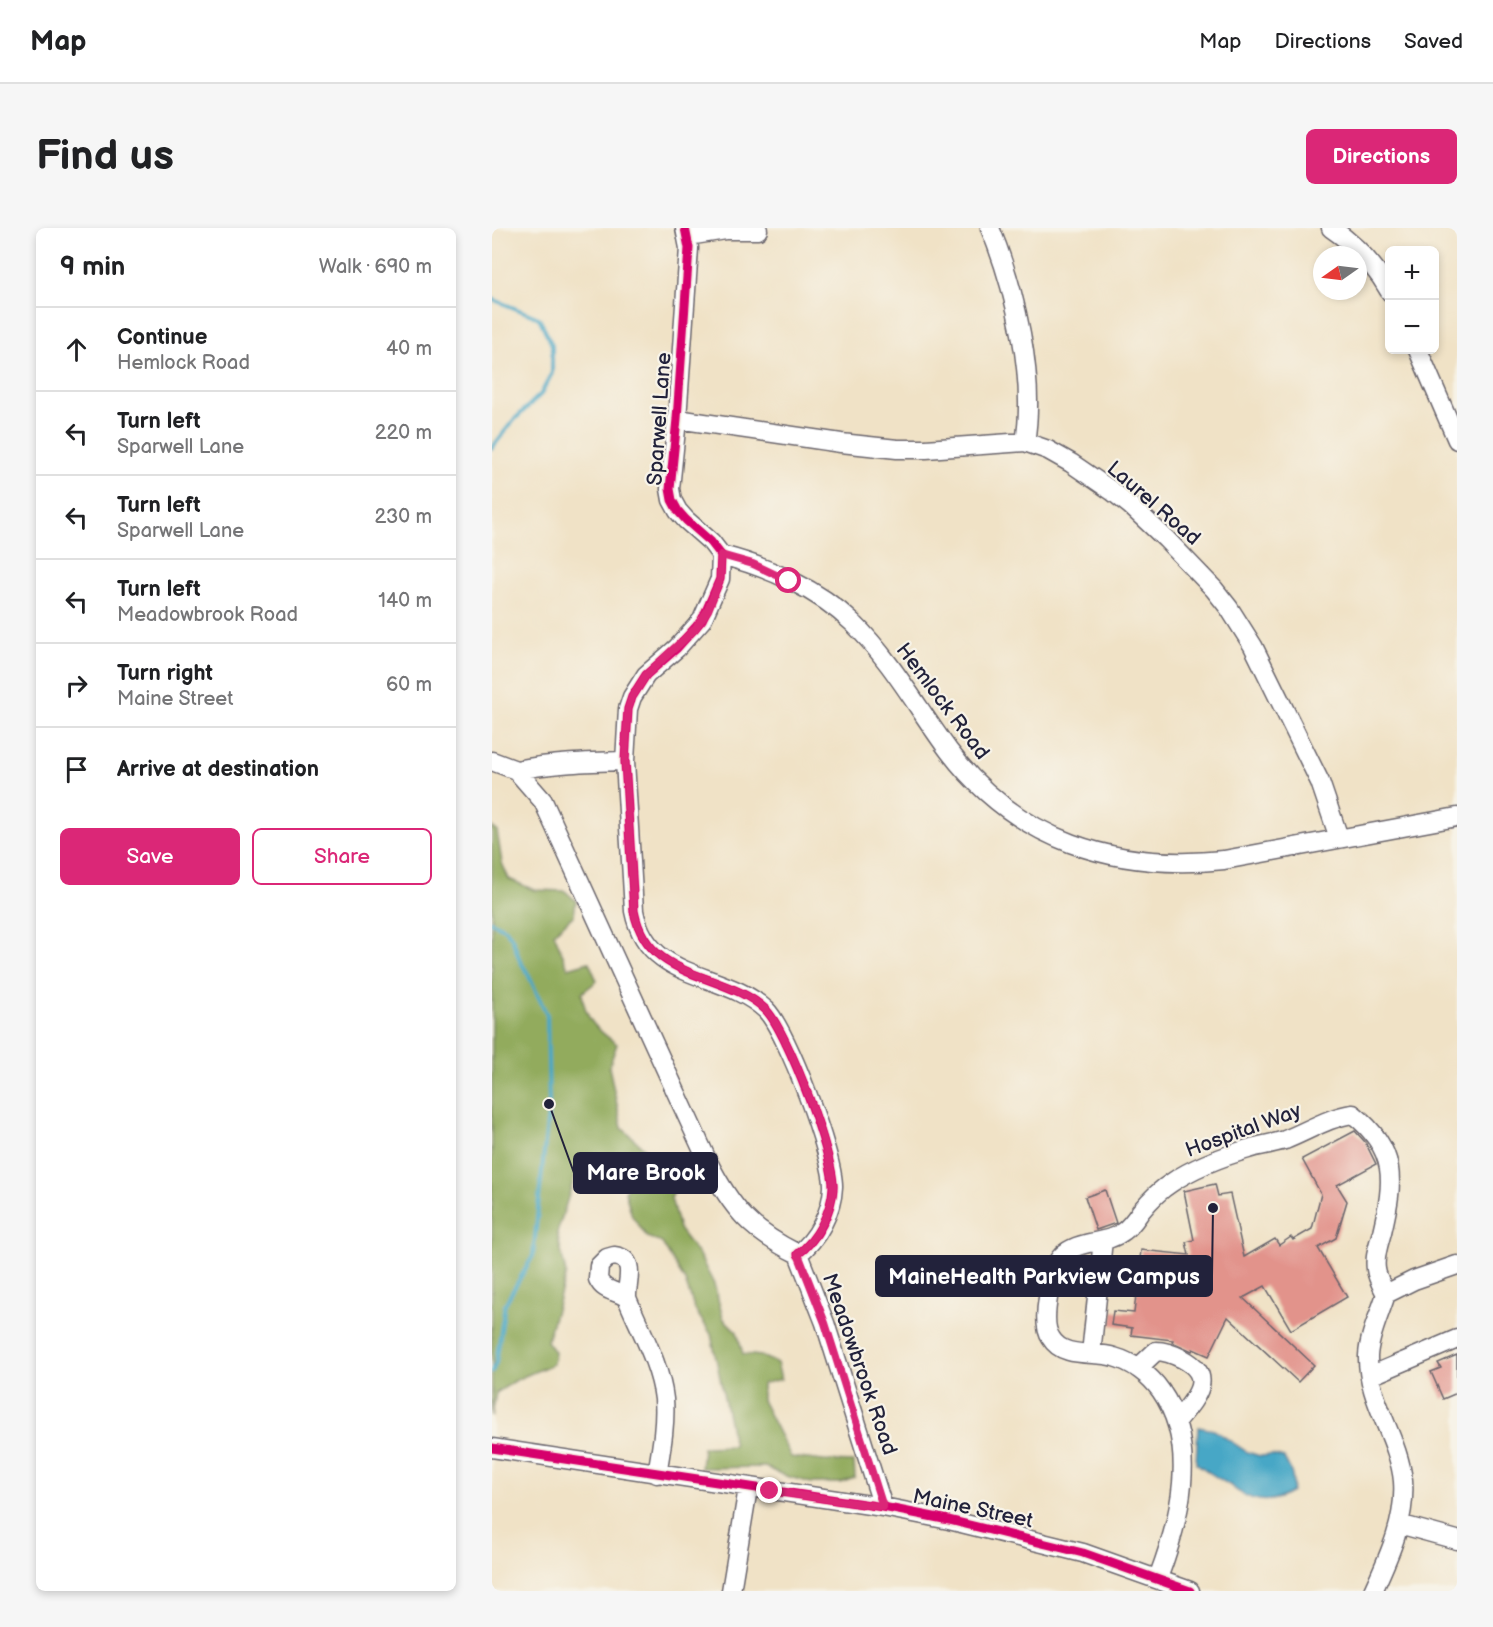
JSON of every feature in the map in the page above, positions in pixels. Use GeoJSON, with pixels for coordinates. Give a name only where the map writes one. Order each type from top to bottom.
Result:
{"type":"FeatureCollection","features":[{"type":"Feature","properties":{"kind":"street"},"geometry":{"type":"LineString","coordinates":[[990,228],[1006,272],[1020,335],[1029,412],[1025,441]]}},
{"type":"Feature","properties":{"kind":"street"},"geometry":{"type":"LineString","coordinates":[[1331,228],[1350,241],[1366,257],[1385,284]]}},
{"type":"Feature","properties":{"kind":"street"},"geometry":{"type":"LineString","coordinates":[[687,232],[758,230]]}},
{"type":"Feature","properties":{"kind":"street","name":"Sparwell Lane"},"geometry":{"type":"LineString","coordinates":[[687,232],[677,419],[670,489],[672,500],[686,520],[711,542],[721,555]]}},
{"type":"Feature","properties":{"kind":"street"},"geometry":{"type":"LineString","coordinates":[[1420,354],[1457,440]]}},
{"type":"Feature","properties":{"kind":"street","name":"Laurel Road"},"geometry":{"type":"LineString","coordinates":[[677,419],[897,449],[926,449],[1025,441],[1048,450],[1071,463],[1118,496],[1166,539],[1214,589],[1228,608],[1252,646],[1320,782],[1340,838]]}},
{"type":"Feature","properties":{"kind":"street"},"geometry":{"type":"LineString","coordinates":[[721,555],[720,579],[708,610],[677,648],[646,675],[632,697],[626,721],[625,760],[634,911],[641,933],[655,952],[675,967],[748,997],[767,1011],[789,1048],[819,1128],[833,1180],[833,1191],[826,1213],[810,1245],[798,1254]]}},
{"type":"Feature","properties":{"kind":"street","name":"Hemlock Road"},"geometry":{"type":"LineString","coordinates":[[721,555],[753,564],[814,593],[835,607],[870,641],[950,752],[973,778],[1018,817],[1062,841],[1113,856],[1167,864],[1224,860],[1457,817]]}},
{"type":"Feature","properties":{"kind":"street","name":"Meadowbrook Road"},"geometry":{"type":"LineString","coordinates":[[492,760],[516,770],[543,801],[722,1190],[751,1226],[798,1254],[825,1323],[883,1507]]}},
{"type":"Feature","properties":{"kind":"street"},"geometry":{"type":"LineString","coordinates":[[516,770],[558,764],[625,760]]}},
{"type":"Feature","properties":{"kind":"street","name":"Hospital Way"},"geometry":{"type":"LineString","coordinates":[[1158,1578],[1174,1529],[1182,1485],[1181,1441],[1177,1420],[1168,1401],[1155,1383],[1138,1368],[1115,1357],[1060,1348],[1051,1339],[1047,1328],[1047,1305],[1053,1271],[1058,1260],[1068,1249],[1111,1239],[1124,1232],[1149,1201],[1183,1175],[1224,1157],[1282,1141],[1336,1116],[1353,1114],[1364,1123],[1378,1141],[1390,1173],[1391,1196],[1376,1260],[1379,1281],[1386,1294]]}},
{"type":"Feature","properties":{"kind":"street"},"geometry":{"type":"LineString","coordinates":[[1091,1354],[1103,1240]]}},
{"type":"Feature","properties":{"kind":"street"},"geometry":{"type":"LineString","coordinates":[[1373,1591],[1403,1511],[1403,1479],[1399,1459],[1370,1377],[1370,1345],[1386,1294],[1457,1265]]}},
{"type":"Feature","properties":{"kind":"street"},"geometry":{"type":"LineString","coordinates":[[627,1298],[658,1371],[662,1386],[664,1419],[657,1474]]}},
{"type":"Feature","properties":{"kind":"street"},"geometry":{"type":"LineString","coordinates":[[1370,1377],[1457,1339]]}},
{"type":"Feature","properties":{"kind":"street"},"geometry":{"type":"LineString","coordinates":[[1138,1368],[1156,1351],[1171,1354],[1195,1366],[1200,1372],[1201,1381],[1197,1397],[1177,1420]]}},
{"type":"Feature","properties":{"kind":"street","name":"Maine Street"},"geometry":{"type":"LineString","coordinates":[[492,1448],[883,1507],[1030,1538],[1083,1552],[1190,1591]]}},
{"type":"Feature","properties":{"kind":"street"},"geometry":{"type":"LineString","coordinates":[[731,1591],[748,1488]]}},
{"type":"Feature","properties":{"kind":"street"},"geometry":{"type":"LineString","coordinates":[[1399,1524],[1457,1540]]}},
{"type":"Feature","properties":{"kind":"green space"},"geometry":{"type":"Polygon","coordinates":[[[492,827],[497,831],[502,863],[509,879],[534,890],[565,891],[576,901],[574,915],[554,933],[568,968],[589,962],[597,981],[582,993],[586,1010],[593,1023],[617,1044],[609,1067],[622,1128],[646,1150],[658,1166],[677,1165],[688,1168],[671,1198],[679,1229],[700,1257],[714,1284],[723,1318],[737,1332],[743,1354],[761,1356],[777,1363],[781,1379],[762,1384],[762,1400],[791,1457],[854,1462],[855,1478],[840,1483],[811,1483],[765,1467],[701,1468],[703,1447],[734,1446],[711,1334],[695,1310],[685,1281],[662,1243],[647,1237],[632,1216],[625,1192],[634,1171],[598,1155],[581,1156],[557,1233],[566,1274],[547,1341],[555,1352],[553,1364],[518,1379],[496,1393],[492,1416],[492,827]]]}},
{"type":"Feature","properties":{"kind":"water"},"geometry":{"type":"Polygon","coordinates":[[[1198,1427],[1214,1430],[1247,1452],[1260,1456],[1272,1455],[1284,1458],[1292,1475],[1292,1492],[1272,1500],[1252,1499],[1208,1472],[1196,1463],[1198,1427]]]}},
{"type":"Feature","properties":{"kind":"building"},"geometry":{"type":"Polygon","coordinates":[[[1355,1131],[1365,1142],[1376,1164],[1337,1185],[1347,1201],[1336,1238],[1318,1248],[1347,1297],[1291,1330],[1265,1286],[1243,1298],[1314,1365],[1298,1382],[1228,1317],[1209,1356],[1193,1349],[1192,1351],[1172,1342],[1173,1340],[1131,1335],[1132,1328],[1111,1325],[1113,1311],[1134,1313],[1141,1250],[1189,1255],[1186,1242],[1194,1240],[1184,1191],[1215,1184],[1218,1196],[1230,1194],[1244,1257],[1275,1239],[1279,1245],[1291,1237],[1293,1240],[1312,1229],[1321,1194],[1302,1159],[1355,1131]]]}},
{"type":"Feature","properties":{"kind":"building"},"geometry":{"type":"Polygon","coordinates":[[[1105,1190],[1116,1223],[1096,1230],[1085,1197],[1105,1190]]]}},
{"type":"Feature","properties":{"kind":"building"},"geometry":{"type":"Polygon","coordinates":[[[1457,1355],[1457,1393],[1443,1399],[1431,1372],[1441,1368],[1438,1363],[1457,1355]]]}},
{"type":"Feature","properties":{"kind":"waterway"},"geometry":{"type":"LineString","coordinates":[[492,299],[539,318],[552,345],[552,373],[541,394],[513,421],[492,448]]}},
{"type":"Feature","properties":{"kind":"waterway"},"geometry":{"type":"LineString","coordinates":[[492,922],[505,929],[512,938],[520,961],[547,1015],[549,1104],[533,1256],[505,1304],[496,1363],[492,1372]]}},
{"type":"Feature","properties":{"kind":"cycle path"},"geometry":{"type":"LineString","coordinates":[[685,228],[689,248],[670,489],[672,500],[678,511],[711,542],[721,555],[720,579],[702,620],[677,648],[646,675],[632,697],[628,709],[625,761],[634,911],[642,934],[655,951],[671,963],[749,997],[766,1010],[775,1022],[797,1067],[818,1123],[833,1187],[830,1206],[822,1225],[798,1254]]}},
{"type":"Feature","properties":{"kind":"cycle path"},"geometry":{"type":"LineString","coordinates":[[492,1448],[883,1507],[949,1520],[1083,1553],[1190,1591]]}},
{"type":"Feature","properties":{"kind":"place","name":"Mare Brook"},"geometry":{"type":"Point","coordinates":[549,1104]}},
{"type":"Feature","properties":{"kind":"place","name":"MaineHealth Parkview Campus"},"geometry":{"type":"Point","coordinates":[1213,1208]}},
{"type":"Feature","properties":{"kind":"route"},"geometry":{"type":"LineString","coordinates":[[770,1491],[883,1507],[825,1323],[798,1254],[810,1245],[826,1213],[833,1191],[833,1180],[829,1160],[789,1048],[767,1011],[748,997],[725,986],[675,967],[655,952],[636,923],[625,760],[626,721],[632,697],[646,675],[677,648],[702,620],[720,579],[721,555],[753,564],[789,581]]}}]}
